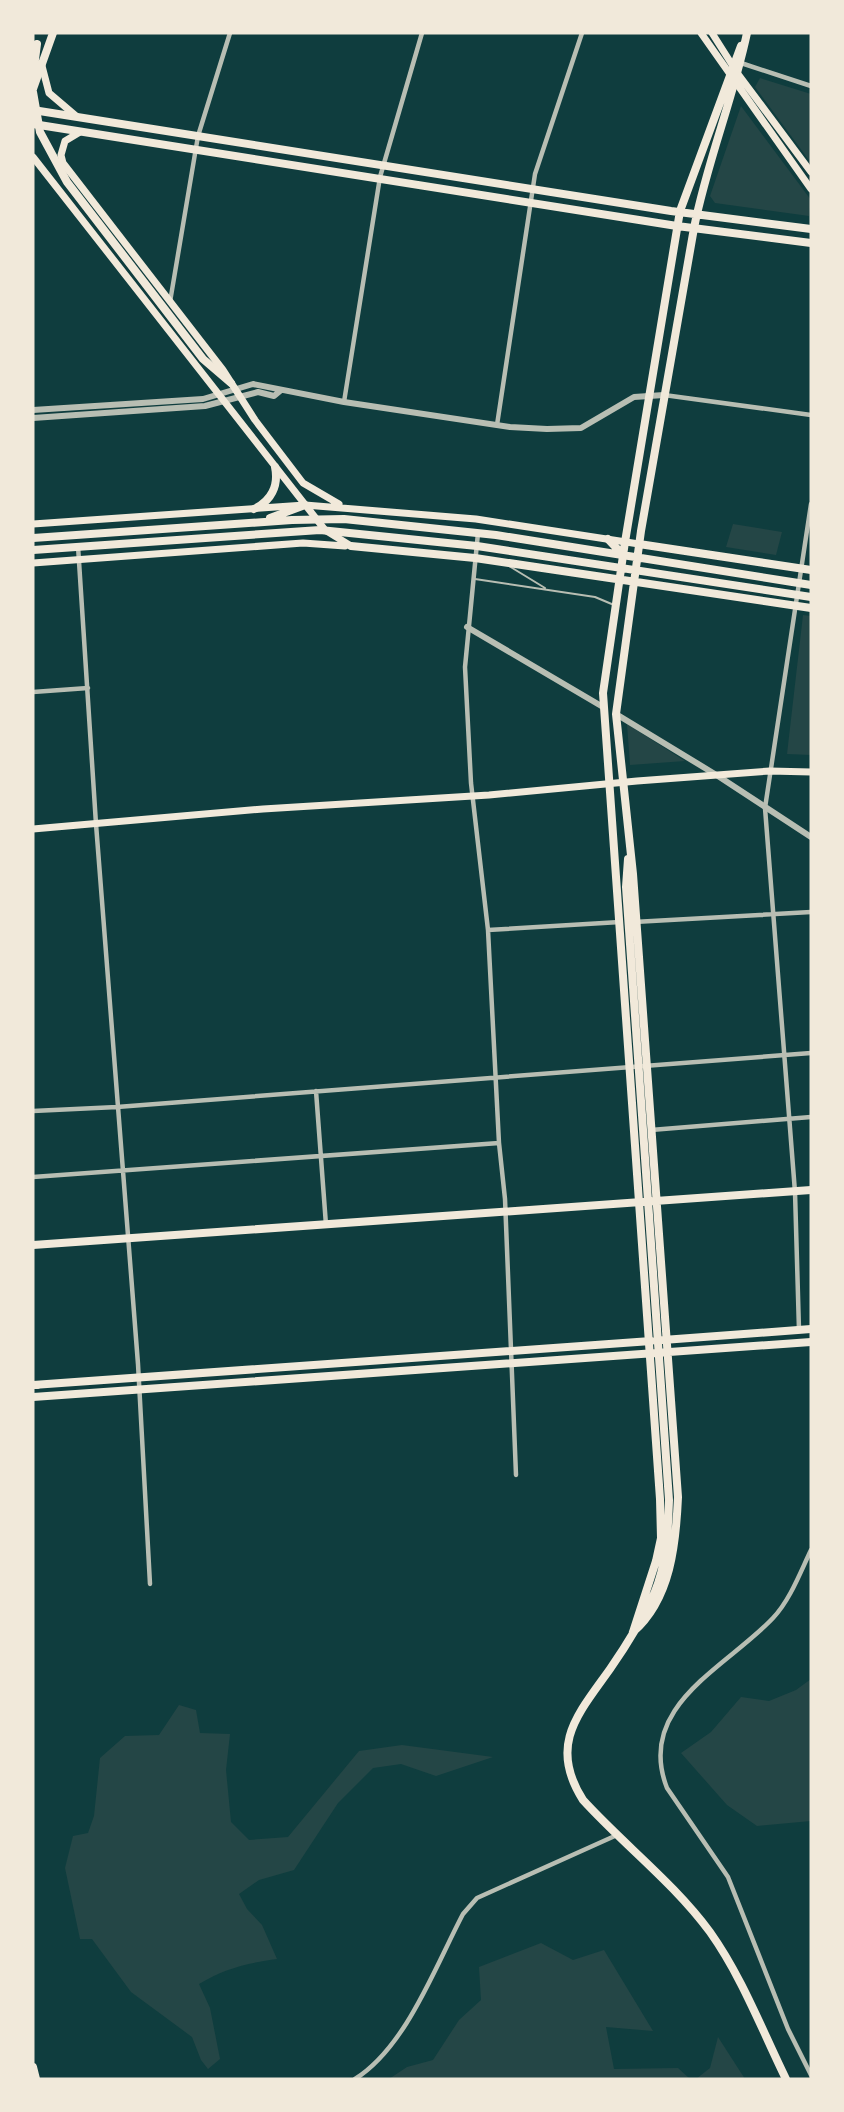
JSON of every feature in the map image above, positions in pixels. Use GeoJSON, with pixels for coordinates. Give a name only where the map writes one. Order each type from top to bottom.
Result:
{"type":"FeatureCollection","features":[{"type":"Feature","properties":{"kind":"main road"},"geometry":{"type":"LineString","coordinates":[[33,56],[40,33]]}},
{"type":"Feature","properties":{"kind":"main road"},"geometry":{"type":"LineString","coordinates":[[53,33],[33,91],[40,132],[55,165],[203,359],[233,386]]}},
{"type":"Feature","properties":{"kind":"main road"},"geometry":{"type":"LineString","coordinates":[[701,33],[811,189]]}},
{"type":"Feature","properties":{"kind":"main road"},"geometry":{"type":"LineString","coordinates":[[633,1632],[648,1617],[667,1576],[676,1540],[678,1497],[630,844],[616,714],[639,544],[694,228],[738,74],[736,64],[712,33]]}},
{"type":"Feature","properties":{"kind":"main road"},"geometry":{"type":"LineString","coordinates":[[633,1632],[635,1620],[653,1574],[661,1538],[640,1202],[603,707],[625,542],[680,211],[729,74],[736,64],[747,33]]}},
{"type":"Feature","properties":{"kind":"main road"},"geometry":{"type":"LineString","coordinates":[[33,75],[37,44]]}},
{"type":"Feature","properties":{"kind":"main road"},"geometry":{"type":"LineString","coordinates":[[42,64],[50,93],[66,110],[78,117]]}},
{"type":"Feature","properties":{"kind":"main road"},"geometry":{"type":"LineString","coordinates":[[738,74],[811,172]]}},
{"type":"Feature","properties":{"kind":"main road"},"geometry":{"type":"LineString","coordinates":[[33,110],[534,189],[811,229]]}},
{"type":"Feature","properties":{"kind":"main road"},"geometry":{"type":"LineString","coordinates":[[33,124],[380,177],[677,226],[811,243]]}},
{"type":"Feature","properties":{"kind":"main road"},"geometry":{"type":"LineString","coordinates":[[83,132],[75,133],[65,141],[61,155],[63,164],[170,302],[303,483],[333,502],[350,507]]}},
{"type":"Feature","properties":{"kind":"main road"},"geometry":{"type":"LineString","coordinates":[[33,157],[316,519],[325,530],[351,546]]}},
{"type":"Feature","properties":{"kind":"main road"},"geometry":{"type":"LineString","coordinates":[[47,176],[63,164]]}},
{"type":"Feature","properties":{"kind":"main road"},"geometry":{"type":"LineString","coordinates":[[254,509],[263,505],[273,492],[277,477],[275,467]]}},
{"type":"Feature","properties":{"kind":"main road"},"geometry":{"type":"LineString","coordinates":[[260,522],[305,505]]}},
{"type":"Feature","properties":{"kind":"main road"},"geometry":{"type":"LineString","coordinates":[[33,524],[305,505],[350,507],[476,519],[811,570]]}},
{"type":"Feature","properties":{"kind":"main road"},"geometry":{"type":"LineString","coordinates":[[33,538],[316,519],[478,532],[811,585]]}},
{"type":"Feature","properties":{"kind":"main road"},"geometry":{"type":"LineString","coordinates":[[33,550],[325,530],[477,546],[811,597]]}},
{"type":"Feature","properties":{"kind":"main road"},"geometry":{"type":"LineString","coordinates":[[608,539],[623,555]]}},
{"type":"Feature","properties":{"kind":"main road"},"geometry":{"type":"LineString","coordinates":[[33,563],[303,543],[475,558],[811,608]]}},
{"type":"Feature","properties":{"kind":"main road"},"geometry":{"type":"LineString","coordinates":[[603,577],[622,568]]}},
{"type":"Feature","properties":{"kind":"main road"},"geometry":{"type":"LineString","coordinates":[[33,829],[263,809],[473,796],[770,771],[811,772]]}},
{"type":"Feature","properties":{"kind":"main road"},"geometry":{"type":"LineString","coordinates":[[630,844],[626,887],[669,1500],[663,1562],[654,1593],[633,1632],[576,1717],[567,1748],[567,1763],[574,1786],[617,1835],[684,1902],[709,1931],[734,1971],[786,2079]]}},
{"type":"Feature","properties":{"kind":"main road"},"geometry":{"type":"LineString","coordinates":[[614,846],[626,887]]}},
{"type":"Feature","properties":{"kind":"main road"},"geometry":{"type":"LineString","coordinates":[[33,1245],[811,1190]]}},
{"type":"Feature","properties":{"kind":"main road"},"geometry":{"type":"LineString","coordinates":[[34,1385],[811,1329]]}},
{"type":"Feature","properties":{"kind":"main road"},"geometry":{"type":"LineString","coordinates":[[33,1397],[811,1342]]}},
{"type":"Feature","properties":{"kind":"main road"},"geometry":{"type":"LineString","coordinates":[[33,2067],[36,2079]]}},
{"type":"Feature","properties":{"kind":"street"},"geometry":{"type":"LineString","coordinates":[[170,302],[198,136],[230,33]]}},
{"type":"Feature","properties":{"kind":"street"},"geometry":{"type":"LineString","coordinates":[[344,402],[380,177],[422,33]]}},
{"type":"Feature","properties":{"kind":"street"},"geometry":{"type":"LineString","coordinates":[[497,425],[535,174],[582,33]]}},
{"type":"Feature","properties":{"kind":"street"},"geometry":{"type":"LineString","coordinates":[[736,64],[811,86]]}},
{"type":"Feature","properties":{"kind":"street"},"geometry":{"type":"LineString","coordinates":[[33,410],[203,399],[233,386],[253,384],[344,402],[497,425],[581,428],[634,398],[649,394],[664,394],[811,416]]}},
{"type":"Feature","properties":{"kind":"street"},"geometry":{"type":"LineString","coordinates":[[33,418],[205,406],[258,392],[274,396],[280,391]]}},
{"type":"Feature","properties":{"kind":"street"},"geometry":{"type":"LineString","coordinates":[[799,1330],[795,1192],[765,808],[811,504]]}},
{"type":"Feature","properties":{"kind":"street"},"geometry":{"type":"LineString","coordinates":[[478,532],[467,627],[465,668],[473,796],[488,930],[513,1363],[516,1475]]}},
{"type":"Feature","properties":{"kind":"street"},"geometry":{"type":"LineString","coordinates":[[78,546],[96,824],[139,1390],[150,1584]]}},
{"type":"Feature","properties":{"kind":"street"},"geometry":{"type":"LineString","coordinates":[[467,627],[603,707]]}},
{"type":"Feature","properties":{"kind":"street"},"geometry":{"type":"LineString","coordinates":[[33,692],[88,688]]}},
{"type":"Feature","properties":{"kind":"street"},"geometry":{"type":"LineString","coordinates":[[616,714],[718,776],[811,837]]}},
{"type":"Feature","properties":{"kind":"street"},"geometry":{"type":"LineString","coordinates":[[488,930],[811,912]]}},
{"type":"Feature","properties":{"kind":"street"},"geometry":{"type":"LineString","coordinates":[[33,1110],[117,1107],[811,1053]]}},
{"type":"Feature","properties":{"kind":"street"},"geometry":{"type":"LineString","coordinates":[[316,1091],[326,1225]]}},
{"type":"Feature","properties":{"kind":"street"},"geometry":{"type":"LineString","coordinates":[[651,1130],[811,1117]]}},
{"type":"Feature","properties":{"kind":"street"},"geometry":{"type":"LineString","coordinates":[[33,1177],[499,1143]]}},
{"type":"Feature","properties":{"kind":"street"},"geometry":{"type":"LineString","coordinates":[[811,1550],[796,1583],[774,1617],[688,1691],[668,1722],[662,1737],[661,1752],[662,1774],[668,1788],[728,1877],[788,2029],[811,2075]]}},
{"type":"Feature","properties":{"kind":"street"},"geometry":{"type":"LineString","coordinates":[[355,2079],[371,2069],[392,2047],[463,1914],[477,1898],[617,1835]]}},
{"type":"Feature","properties":{"kind":"lane"},"geometry":{"type":"LineString","coordinates":[[504,562],[547,589]]}},
{"type":"Feature","properties":{"kind":"lane"},"geometry":{"type":"LineString","coordinates":[[472,579],[595,597],[616,606]]}},
{"type":"Feature","properties":{"kind":"shaded area"},"geometry":{"type":"Polygon","coordinates":[[[760,78],[811,94],[811,163],[755,87],[760,78]]]}},
{"type":"Feature","properties":{"kind":"shaded area"},"geometry":{"type":"Polygon","coordinates":[[[741,106],[811,200],[809,216],[715,203],[710,196],[741,106]]]}},
{"type":"Feature","properties":{"kind":"shaded area"},"geometry":{"type":"Polygon","coordinates":[[[733,524],[782,532],[776,555],[726,547],[733,524]]]}},
{"type":"Feature","properties":{"kind":"shaded area"},"geometry":{"type":"Polygon","coordinates":[[[803,615],[811,616],[811,755],[787,754],[803,615]]]}},
{"type":"Feature","properties":{"kind":"shaded area"},"geometry":{"type":"Polygon","coordinates":[[[627,724],[685,761],[630,765],[627,724]]]}},
{"type":"Feature","properties":{"kind":"shaded area"},"geometry":{"type":"Polygon","coordinates":[[[811,1679],[811,1821],[757,1826],[727,1805],[681,1753],[711,1732],[741,1697],[769,1701],[796,1690],[811,1679]]]}},
{"type":"Feature","properties":{"kind":"shaded area"},"geometry":{"type":"Polygon","coordinates":[[[179,1705],[196,1710],[200,1733],[230,1734],[226,1770],[231,1822],[249,1840],[288,1837],[359,1751],[402,1745],[493,1757],[436,1776],[401,1764],[373,1768],[338,1803],[294,1870],[259,1880],[239,1894],[247,1909],[262,1925],[277,1959],[237,1967],[199,1984],[210,2008],[220,2059],[208,2069],[201,2060],[192,2037],[131,1992],[92,1939],[80,1939],[65,1868],[73,1836],[88,1833],[94,1816],[100,1758],[125,1736],[159,1735],[179,1705]]]}},
{"type":"Feature","properties":{"kind":"shaded area"},"geometry":{"type":"Polygon","coordinates":[[[541,1943],[573,1960],[604,1950],[653,2031],[606,2027],[614,2069],[678,2068],[690,2079],[389,2079],[407,2067],[433,2060],[459,2020],[481,2000],[479,1967],[541,1943]]]}},
{"type":"Feature","properties":{"kind":"shaded area"},"geometry":{"type":"Polygon","coordinates":[[[718,2037],[745,2079],[696,2079],[710,2068],[718,2037]]]}}]}
